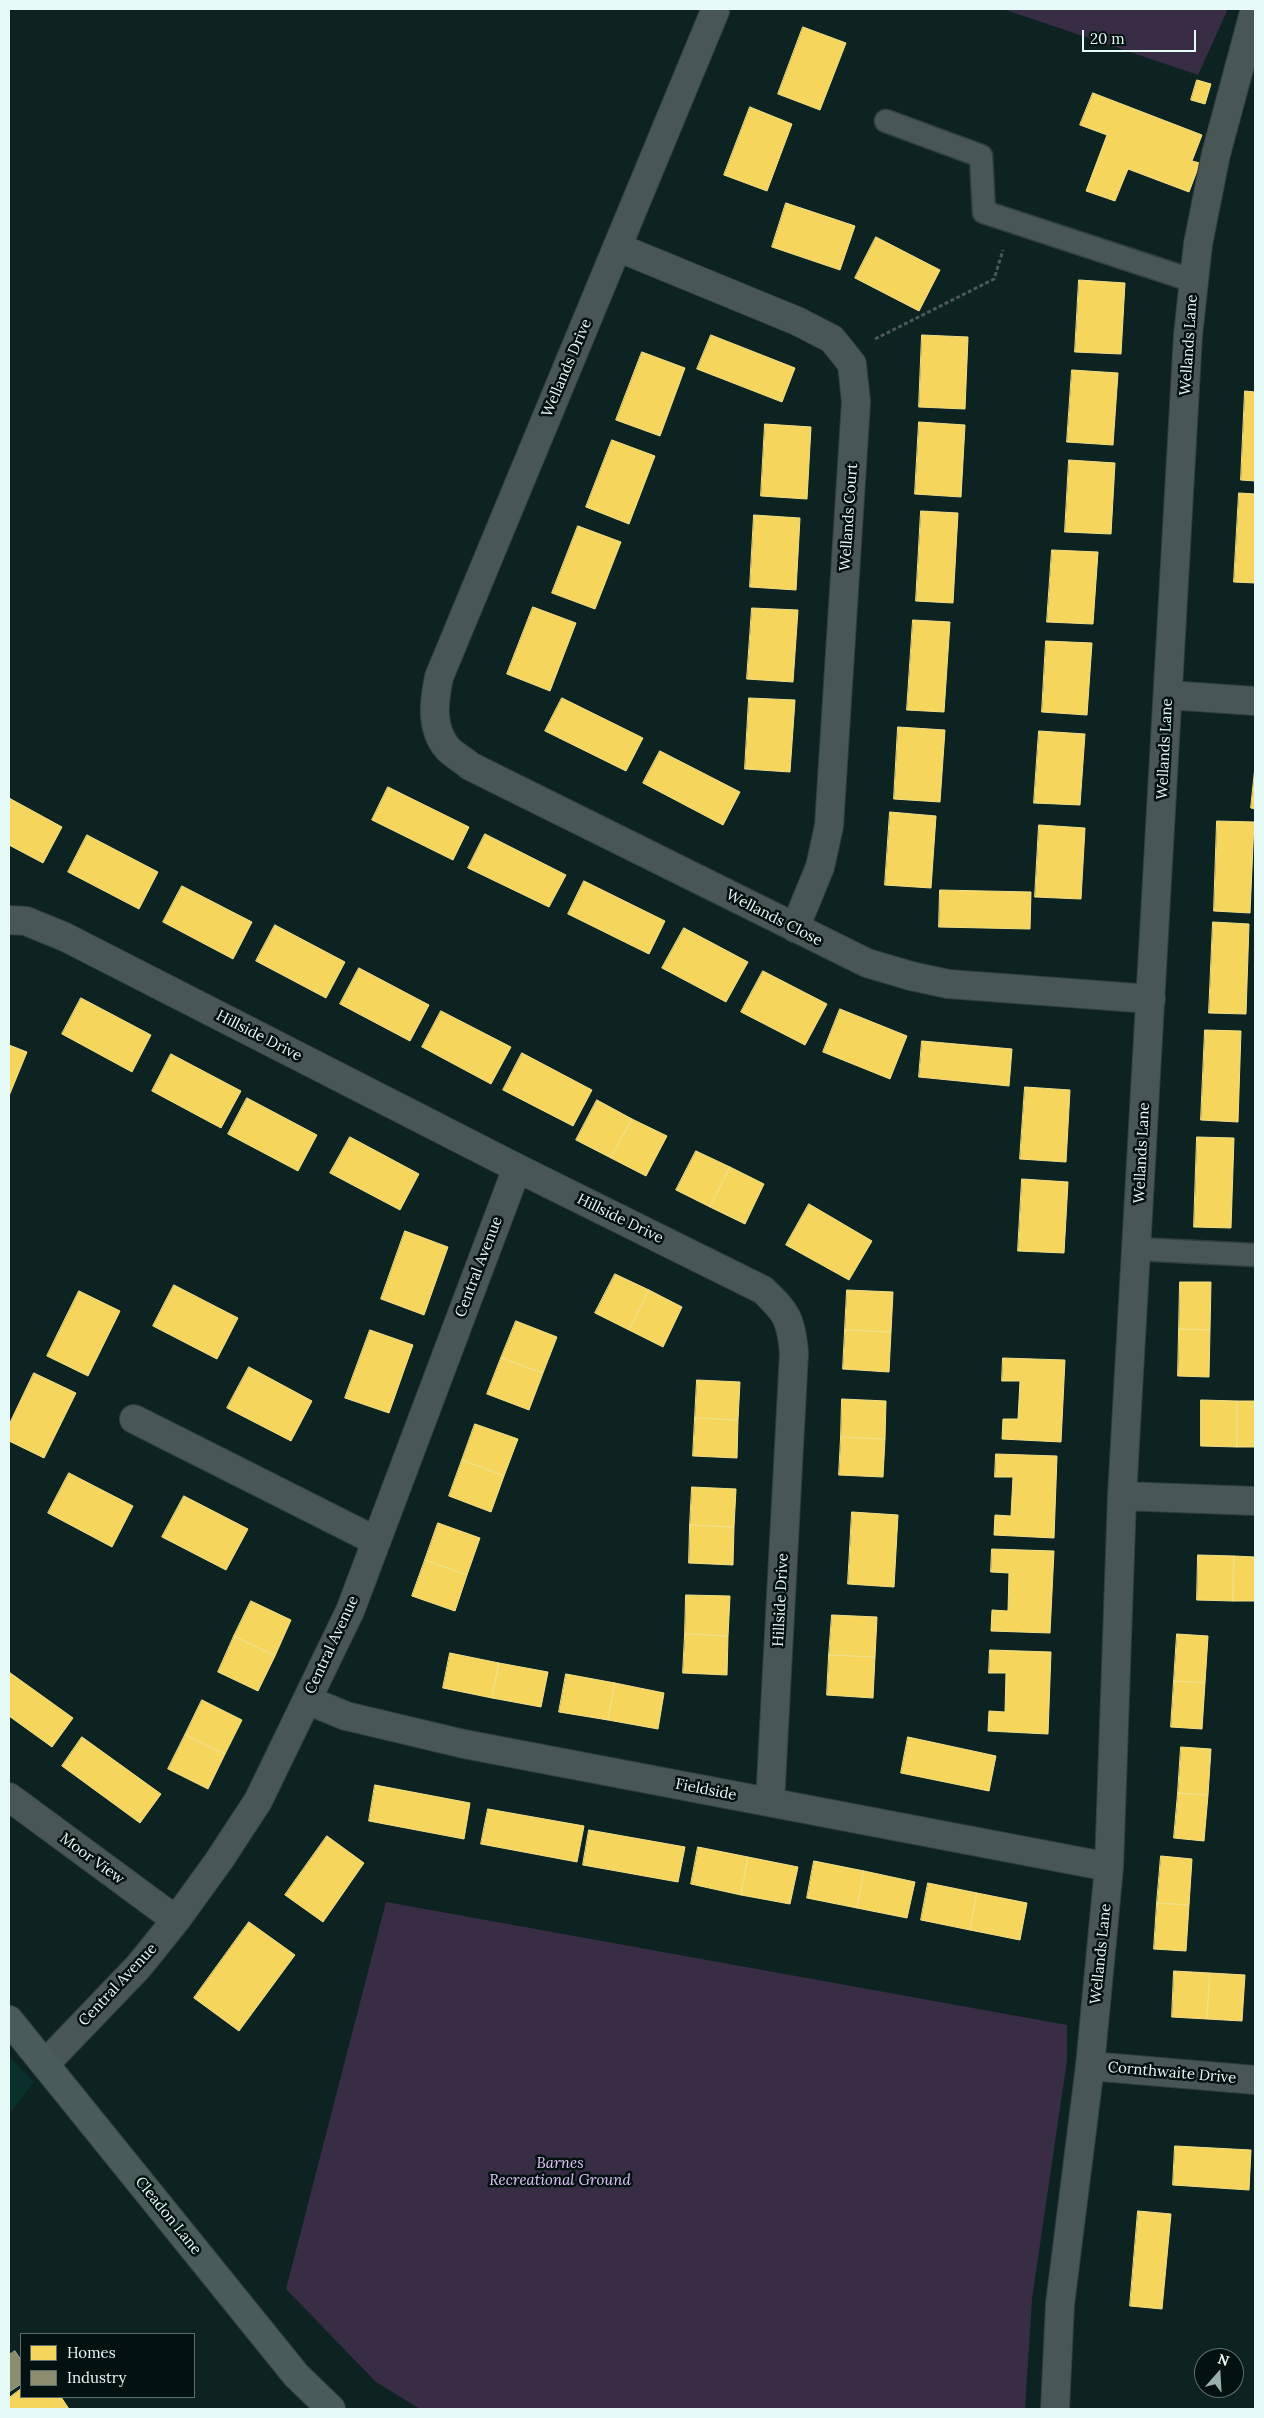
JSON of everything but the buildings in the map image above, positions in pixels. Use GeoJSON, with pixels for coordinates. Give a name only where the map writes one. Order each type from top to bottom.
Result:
{"type":"FeatureCollection","features":[{"type":"Feature","properties":{"kind":"street","name":"Wellands Lane"},"geometry":{"type":"LineString","coordinates":[[1055,2409],[1060,2304],[1090,2066],[1109,1867],[1122,1496],[1188,335],[1198,244],[1216,154],[1255,9]]}},
{"type":"Feature","properties":{"kind":"street","name":"Wellands Drive"},"geometry":{"type":"LineString","coordinates":[[437,728],[433,704],[439,677],[715,11]]}},
{"type":"Feature","properties":{"kind":"street","name":"Wellands Court"},"geometry":{"type":"LineString","coordinates":[[617,247],[797,321],[832,338],[852,364],[856,402],[829,826],[820,868],[795,928]]}},
{"type":"Feature","properties":{"kind":"street"},"geometry":{"type":"LineString","coordinates":[[1168,695],[1255,701]]}},
{"type":"Feature","properties":{"kind":"street","name":"Wellands Close"},"geometry":{"type":"LineString","coordinates":[[437,728],[448,749],[470,766],[867,963],[910,976],[948,984],[1151,999]]}},
{"type":"Feature","properties":{"kind":"street","name":"Hillside Drive"},"geometry":{"type":"LineString","coordinates":[[9,920],[26,922],[65,937],[517,1168],[763,1290],[784,1310],[793,1334],[794,1353],[770,1802]]}},
{"type":"Feature","properties":{"kind":"street","name":"Central Avenue"},"geometry":{"type":"LineString","coordinates":[[46,2063],[139,1966],[176,1920],[258,1801],[350,1611],[517,1168]]}},
{"type":"Feature","properties":{"kind":"street"},"geometry":{"type":"LineString","coordinates":[[134,1419],[376,1541]]}},
{"type":"Feature","properties":{"kind":"street"},"geometry":{"type":"LineString","coordinates":[[1122,1496],[1255,1501]]}},
{"type":"Feature","properties":{"kind":"street","name":"Fieldside"},"geometry":{"type":"LineString","coordinates":[[307,1700],[346,1716],[464,1744],[1109,1867]]}},
{"type":"Feature","properties":{"kind":"street","name":"Moor View"},"geometry":{"type":"LineString","coordinates":[[9,1797],[176,1920]]}},
{"type":"Feature","properties":{"kind":"street","name":"Cleadon Lane"},"geometry":{"type":"LineString","coordinates":[[11,2025],[46,2063],[296,2375],[331,2409]]}},
{"type":"Feature","properties":{"kind":"street","name":"Cornthwaite Drive"},"geometry":{"type":"LineString","coordinates":[[1090,2066],[1255,2080]]}},
{"type":"Feature","properties":{"kind":"lane"},"geometry":{"type":"LineString","coordinates":[[886,121],[981,156],[984,212],[1194,281]]}},
{"type":"Feature","properties":{"kind":"lane"},"geometry":{"type":"LineString","coordinates":[[1136,1249],[1255,1255]]}},
{"type":"Feature","properties":{"kind":"path"},"geometry":{"type":"LineString","coordinates":[[844,355],[994,280],[1011,221]]}},
{"type":"Feature","properties":{"kind":"shaded area"},"geometry":{"type":"Polygon","coordinates":[[[9,2056],[34,2082],[9,2114],[9,2056]]]}},
{"type":"Feature","properties":{"kind":"green space"},"geometry":{"type":"Polygon","coordinates":[[[1003,9],[1228,9],[1198,75],[1003,9]]]}},
{"type":"Feature","properties":{"kind":"green space","name":"Barnes Recreational Ground"},"geometry":{"type":"Polygon","coordinates":[[[386,1902],[1067,2025],[1067,2060],[1032,2299],[1025,2409],[420,2409],[376,2382],[286,2289],[386,1902]]]}}]}
